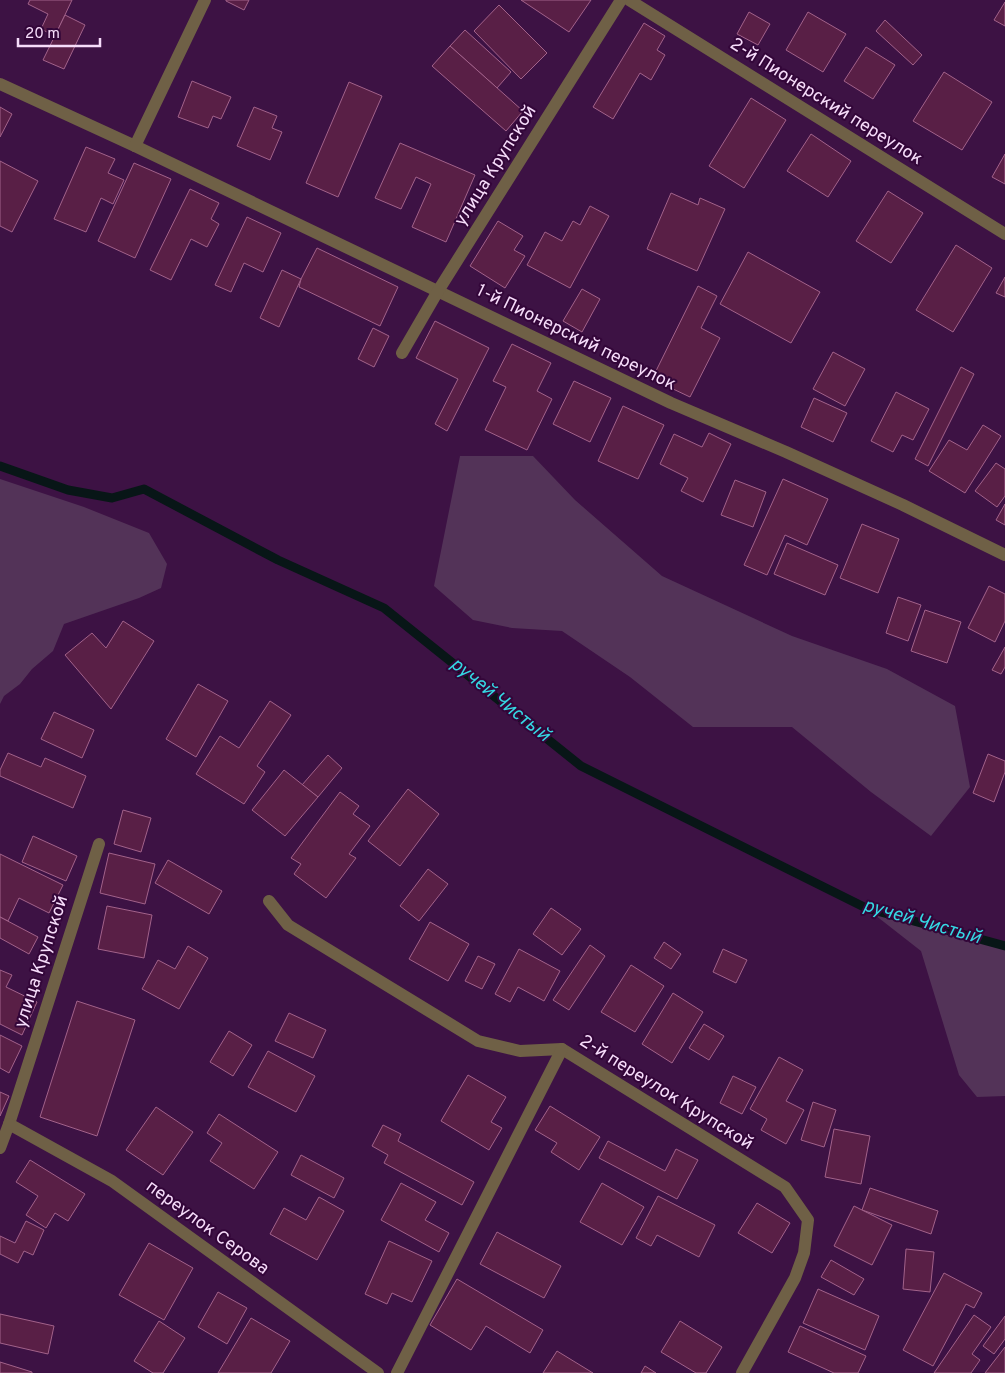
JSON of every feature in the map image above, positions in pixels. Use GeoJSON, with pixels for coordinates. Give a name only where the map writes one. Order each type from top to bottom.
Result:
{"type":"FeatureCollection","features":[{"type":"Feature","properties":{"kind":"street"},"geometry":{"type":"LineString","coordinates":[[135,146],[205,0]]}},
{"type":"Feature","properties":{"kind":"street","name":"улица Крупской"},"geometry":{"type":"LineString","coordinates":[[402,353],[438,291],[621,0]]}},
{"type":"Feature","properties":{"kind":"street","name":"2-й Пионерский переулок"},"geometry":{"type":"LineString","coordinates":[[629,0],[1005,234]]}},
{"type":"Feature","properties":{"kind":"street","name":"1-й Пионерский переулок"},"geometry":{"type":"LineString","coordinates":[[0,84],[135,146],[672,403],[894,501],[1005,556]]}},
{"type":"Feature","properties":{"kind":"street","name":"улица Крупской"},"geometry":{"type":"LineString","coordinates":[[0,1148],[99,844]]}},
{"type":"Feature","properties":{"kind":"street","name":"2-й переулок Крупской"},"geometry":{"type":"LineString","coordinates":[[269,901],[288,925],[478,1042],[520,1051],[562,1049],[785,1187],[808,1220],[804,1253],[795,1278],[742,1373]]}},
{"type":"Feature","properties":{"kind":"street"},"geometry":{"type":"LineString","coordinates":[[397,1373],[562,1049]]}},
{"type":"Feature","properties":{"kind":"street","name":"переулок Серова"},"geometry":{"type":"LineString","coordinates":[[9,1124],[112,1181],[378,1373]]}},
{"type":"Feature","properties":{"kind":"shaded area"},"geometry":{"type":"Polygon","coordinates":[[[460,456],[533,456],[575,500],[662,576],[792,636],[887,669],[955,706],[970,787],[931,836],[871,792],[792,727],[693,727],[630,677],[562,631],[512,628],[473,620],[434,586],[460,456]]]}},
{"type":"Feature","properties":{"kind":"shaded area"},"geometry":{"type":"Polygon","coordinates":[[[0,479],[84,507],[149,533],[167,564],[161,588],[139,598],[64,624],[53,651],[32,669],[20,684],[4,696],[0,704],[0,479]]]}},
{"type":"Feature","properties":{"kind":"shaded area"},"geometry":{"type":"Polygon","coordinates":[[[866,908],[1005,946],[1005,1096],[977,1097],[959,1075],[921,951],[866,908]]]}},
{"type":"Feature","properties":{"kind":"building"},"geometry":{"type":"Polygon","coordinates":[[[30,0],[72,0],[55,36],[41,29],[48,14],[28,4],[30,0]]]}},
{"type":"Feature","properties":{"kind":"building"},"geometry":{"type":"Polygon","coordinates":[[[226,0],[249,0],[244,10],[226,0]]]}},
{"type":"Feature","properties":{"kind":"building"},"geometry":{"type":"Polygon","coordinates":[[[521,0],[591,0],[569,32],[521,0]]]}},
{"type":"Feature","properties":{"kind":"building"},"geometry":{"type":"Polygon","coordinates":[[[1005,2],[1005,26],[994,20],[1005,2]]]}},
{"type":"Feature","properties":{"kind":"building"},"geometry":{"type":"Polygon","coordinates":[[[499,5],[547,53],[521,79],[474,31],[499,5]]]}},
{"type":"Feature","properties":{"kind":"building"},"geometry":{"type":"Polygon","coordinates":[[[749,12],[770,24],[758,45],[737,34],[749,12]]]}},
{"type":"Feature","properties":{"kind":"building"},"geometry":{"type":"Polygon","coordinates":[[[808,12],[846,34],[823,72],[786,50],[808,12]]]}},
{"type":"Feature","properties":{"kind":"building"},"geometry":{"type":"Polygon","coordinates":[[[65,15],[85,25],[64,69],[43,60],[65,15]]]}},
{"type":"Feature","properties":{"kind":"building"},"geometry":{"type":"Polygon","coordinates":[[[885,20],[922,55],[913,65],[876,31],[885,20]]]}},
{"type":"Feature","properties":{"kind":"building"},"geometry":{"type":"Polygon","coordinates":[[[644,23],[665,36],[657,50],[665,55],[651,80],[640,73],[613,119],[593,107],[644,23]]]}},
{"type":"Feature","properties":{"kind":"building"},"geometry":{"type":"Polygon","coordinates":[[[465,30],[511,72],[497,88],[450,46],[465,30]]]}},
{"type":"Feature","properties":{"kind":"building"},"geometry":{"type":"Polygon","coordinates":[[[450,46],[523,111],[506,131],[432,66],[450,46]]]}},
{"type":"Feature","properties":{"kind":"building"},"geometry":{"type":"Polygon","coordinates":[[[866,47],[895,65],[873,99],[844,81],[866,47]]]}},
{"type":"Feature","properties":{"kind":"building"},"geometry":{"type":"Polygon","coordinates":[[[944,72],[992,102],[962,150],[913,121],[944,72]]]}},
{"type":"Feature","properties":{"kind":"building"},"geometry":{"type":"Polygon","coordinates":[[[192,81],[231,97],[221,119],[213,116],[208,128],[178,117],[192,81]]]}},
{"type":"Feature","properties":{"kind":"building"},"geometry":{"type":"Polygon","coordinates":[[[349,82],[382,96],[338,197],[306,183],[349,82]]]}},
{"type":"Feature","properties":{"kind":"building"},"geometry":{"type":"Polygon","coordinates":[[[751,98],[786,120],[744,188],[709,166],[751,98]]]}},
{"type":"Feature","properties":{"kind":"building"},"geometry":{"type":"Polygon","coordinates":[[[0,107],[12,114],[0,137],[0,107]]]}},
{"type":"Feature","properties":{"kind":"building"},"geometry":{"type":"Polygon","coordinates":[[[254,107],[277,116],[272,128],[282,132],[270,160],[237,146],[254,107]]]}},
{"type":"Feature","properties":{"kind":"building"},"geometry":{"type":"Polygon","coordinates":[[[811,134],[851,161],[828,197],[787,171],[811,134]]]}},
{"type":"Feature","properties":{"kind":"building"},"geometry":{"type":"Polygon","coordinates":[[[400,143],[475,175],[446,242],[412,227],[431,184],[416,177],[401,209],[375,198],[400,143]]]}},
{"type":"Feature","properties":{"kind":"building"},"geometry":{"type":"Polygon","coordinates":[[[86,147],[115,159],[108,173],[124,180],[113,204],[101,198],[86,232],[54,219],[86,147]]]}},
{"type":"Feature","properties":{"kind":"building"},"geometry":{"type":"Polygon","coordinates":[[[1005,154],[1005,184],[992,177],[1005,154]]]}},
{"type":"Feature","properties":{"kind":"building"},"geometry":{"type":"Polygon","coordinates":[[[0,161],[38,181],[12,232],[0,226],[0,161]]]}},
{"type":"Feature","properties":{"kind":"building"},"geometry":{"type":"Polygon","coordinates":[[[134,163],[171,179],[135,258],[98,241],[134,163]]]}},
{"type":"Feature","properties":{"kind":"building"},"geometry":{"type":"Polygon","coordinates":[[[190,189],[219,203],[211,219],[219,224],[207,247],[191,239],[171,280],[150,270],[190,189]]]}},
{"type":"Feature","properties":{"kind":"building"},"geometry":{"type":"Polygon","coordinates":[[[888,191],[923,213],[891,263],[856,241],[888,191]]]}},
{"type":"Feature","properties":{"kind":"building"},"geometry":{"type":"Polygon","coordinates":[[[671,193],[698,205],[700,198],[725,209],[697,271],[647,249],[671,193]]]}},
{"type":"Feature","properties":{"kind":"building"},"geometry":{"type":"Polygon","coordinates":[[[590,206],[609,216],[570,288],[527,265],[545,232],[562,241],[573,221],[580,225],[590,206]]]}},
{"type":"Feature","properties":{"kind":"building"},"geometry":{"type":"Polygon","coordinates":[[[247,217],[281,233],[263,272],[244,263],[231,292],[215,285],[247,217]]]}},
{"type":"Feature","properties":{"kind":"building"},"geometry":{"type":"Polygon","coordinates":[[[498,221],[523,236],[514,250],[525,256],[505,288],[470,266],[498,221]]]}},
{"type":"Feature","properties":{"kind":"building"},"geometry":{"type":"Polygon","coordinates":[[[956,245],[992,268],[953,332],[916,310],[956,245]]]}},
{"type":"Feature","properties":{"kind":"building"},"geometry":{"type":"Polygon","coordinates":[[[317,248],[398,287],[380,326],[299,287],[301,279],[317,248]]]}},
{"type":"Feature","properties":{"kind":"building"},"geometry":{"type":"Polygon","coordinates":[[[748,252],[820,292],[791,343],[720,304],[748,252]]]}},
{"type":"Feature","properties":{"kind":"building"},"geometry":{"type":"Polygon","coordinates":[[[282,270],[301,279],[279,327],[260,318],[282,270]]]}},
{"type":"Feature","properties":{"kind":"building"},"geometry":{"type":"Polygon","coordinates":[[[1005,277],[1005,297],[996,293],[1005,277]]]}},
{"type":"Feature","properties":{"kind":"building"},"geometry":{"type":"Polygon","coordinates":[[[698,286],[717,296],[701,328],[720,338],[690,397],[652,379],[698,286]]]}},
{"type":"Feature","properties":{"kind":"building"},"geometry":{"type":"Polygon","coordinates":[[[582,289],[600,299],[582,332],[563,321],[582,289]]]}},
{"type":"Feature","properties":{"kind":"building"},"geometry":{"type":"Polygon","coordinates":[[[435,321],[489,348],[447,431],[435,424],[458,379],[416,358],[435,321]]]}},
{"type":"Feature","properties":{"kind":"building"},"geometry":{"type":"Polygon","coordinates":[[[373,328],[389,336],[374,367],[358,359],[373,328]]]}},
{"type":"Feature","properties":{"kind":"building"},"geometry":{"type":"Polygon","coordinates":[[[512,344],[551,363],[537,391],[552,399],[527,450],[485,430],[506,387],[493,381],[512,344]]]}},
{"type":"Feature","properties":{"kind":"building"},"geometry":{"type":"Polygon","coordinates":[[[833,352],[865,369],[845,406],[813,389],[833,352]]]}},
{"type":"Feature","properties":{"kind":"building"},"geometry":{"type":"Polygon","coordinates":[[[961,367],[974,374],[928,466],[915,459],[961,367]]]}},
{"type":"Feature","properties":{"kind":"building"},"geometry":{"type":"Polygon","coordinates":[[[574,381],[611,398],[590,442],[553,424],[574,381]]]}},
{"type":"Feature","properties":{"kind":"building"},"geometry":{"type":"Polygon","coordinates":[[[896,392],[929,409],[913,440],[902,435],[893,452],[871,441],[896,392]]]}},
{"type":"Feature","properties":{"kind":"building"},"geometry":{"type":"Polygon","coordinates":[[[814,398],[847,413],[833,442],[801,427],[814,398]]]}},
{"type":"Feature","properties":{"kind":"building"},"geometry":{"type":"Polygon","coordinates":[[[623,406],[664,425],[638,479],[598,461],[623,406]]]}},
{"type":"Feature","properties":{"kind":"building"},"geometry":{"type":"Polygon","coordinates":[[[983,425],[1001,436],[965,493],[929,471],[949,440],[967,450],[983,425]]]}},
{"type":"Feature","properties":{"kind":"building"},"geometry":{"type":"Polygon","coordinates":[[[709,433],[731,444],[703,502],[681,491],[688,478],[660,464],[674,434],[702,447],[709,433]]]}},
{"type":"Feature","properties":{"kind":"building"},"geometry":{"type":"Polygon","coordinates":[[[996,463],[1005,469],[1005,496],[997,507],[975,491],[996,463]]]}},
{"type":"Feature","properties":{"kind":"building"},"geometry":{"type":"Polygon","coordinates":[[[783,479],[828,499],[807,545],[785,535],[767,575],[744,565],[783,479]]]}},
{"type":"Feature","properties":{"kind":"building"},"geometry":{"type":"Polygon","coordinates":[[[735,480],[766,492],[753,527],[721,515],[735,480]]]}},
{"type":"Feature","properties":{"kind":"building"},"geometry":{"type":"Polygon","coordinates":[[[1005,504],[1005,525],[996,520],[1005,504]]]}},
{"type":"Feature","properties":{"kind":"building"},"geometry":{"type":"Polygon","coordinates":[[[862,524],[899,539],[878,593],[840,578],[862,524]]]}},
{"type":"Feature","properties":{"kind":"building"},"geometry":{"type":"Polygon","coordinates":[[[787,543],[838,565],[825,595],[774,574],[787,543]]]}},
{"type":"Feature","properties":{"kind":"building"},"geometry":{"type":"Polygon","coordinates":[[[989,586],[1005,594],[1005,621],[995,642],[968,628],[989,586]]]}},
{"type":"Feature","properties":{"kind":"building"},"geometry":{"type":"Polygon","coordinates":[[[898,597],[921,605],[908,641],[886,633],[898,597]]]}},
{"type":"Feature","properties":{"kind":"building"},"geometry":{"type":"Polygon","coordinates":[[[925,610],[961,622],[947,663],[911,651],[925,610]]]}},
{"type":"Feature","properties":{"kind":"building"},"geometry":{"type":"Polygon","coordinates":[[[123,621],[154,641],[111,709],[65,655],[92,633],[106,648],[123,621]]]}},
{"type":"Feature","properties":{"kind":"building"},"geometry":{"type":"Polygon","coordinates":[[[1005,647],[1005,667],[1001,674],[992,670],[1005,647]]]}},
{"type":"Feature","properties":{"kind":"building"},"geometry":{"type":"Polygon","coordinates":[[[198,684],[228,701],[196,757],[166,739],[198,684]]]}},
{"type":"Feature","properties":{"kind":"building"},"geometry":{"type":"Polygon","coordinates":[[[270,701],[291,715],[257,766],[265,772],[244,804],[196,774],[220,736],[239,748],[270,701]]]}},
{"type":"Feature","properties":{"kind":"building"},"geometry":{"type":"Polygon","coordinates":[[[54,712],[94,730],[82,758],[41,739],[54,712]]]}},
{"type":"Feature","properties":{"kind":"building"},"geometry":{"type":"Polygon","coordinates":[[[8,753],[41,767],[45,758],[86,776],[73,808],[0,776],[0,770],[8,753]]]}},
{"type":"Feature","properties":{"kind":"building"},"geometry":{"type":"Polygon","coordinates":[[[988,754],[1005,761],[1005,772],[994,802],[973,793],[988,754]]]}},
{"type":"Feature","properties":{"kind":"building"},"geometry":{"type":"Polygon","coordinates":[[[328,755],[342,768],[318,797],[302,785],[328,755]]]}},
{"type":"Feature","properties":{"kind":"building"},"geometry":{"type":"Polygon","coordinates":[[[284,770],[318,797],[285,836],[252,810],[284,770]]]}},
{"type":"Feature","properties":{"kind":"building"},"geometry":{"type":"Polygon","coordinates":[[[408,789],[439,814],[400,866],[368,841],[408,789]]]}},
{"type":"Feature","properties":{"kind":"building"},"geometry":{"type":"Polygon","coordinates":[[[340,792],[359,806],[353,814],[370,826],[349,854],[356,858],[326,898],[294,874],[301,864],[291,858],[340,792]]]}},
{"type":"Feature","properties":{"kind":"building"},"geometry":{"type":"Polygon","coordinates":[[[123,810],[151,818],[141,852],[114,844],[123,810]]]}},
{"type":"Feature","properties":{"kind":"building"},"geometry":{"type":"Polygon","coordinates":[[[33,836],[77,856],[66,881],[22,862],[33,836]]]}},
{"type":"Feature","properties":{"kind":"building"},"geometry":{"type":"Polygon","coordinates":[[[109,853],[155,864],[145,904],[100,893],[109,853]]]}},
{"type":"Feature","properties":{"kind":"building"},"geometry":{"type":"Polygon","coordinates":[[[0,854],[63,885],[49,913],[19,898],[8,921],[0,917],[0,854]]]}},
{"type":"Feature","properties":{"kind":"building"},"geometry":{"type":"Polygon","coordinates":[[[168,860],[222,891],[209,914],[155,883],[168,860]]]}},
{"type":"Feature","properties":{"kind":"building"},"geometry":{"type":"Polygon","coordinates":[[[428,869],[448,884],[419,921],[400,906],[428,869]]]}},
{"type":"Feature","properties":{"kind":"building"},"geometry":{"type":"Polygon","coordinates":[[[107,906],[152,915],[144,958],[98,949],[107,906]]]}},
{"type":"Feature","properties":{"kind":"building"},"geometry":{"type":"Polygon","coordinates":[[[551,908],[581,929],[562,955],[533,934],[551,908]]]}},
{"type":"Feature","properties":{"kind":"building"},"geometry":{"type":"Polygon","coordinates":[[[0,917],[38,937],[29,954],[0,938],[0,917]]]}},
{"type":"Feature","properties":{"kind":"building"},"geometry":{"type":"Polygon","coordinates":[[[430,922],[469,944],[448,981],[409,959],[430,922]]]}},
{"type":"Feature","properties":{"kind":"building"},"geometry":{"type":"Polygon","coordinates":[[[664,942],[681,954],[671,969],[654,958],[664,942]]]}},
{"type":"Feature","properties":{"kind":"building"},"geometry":{"type":"Polygon","coordinates":[[[590,945],[605,956],[569,1010],[553,1000],[590,945]]]}},
{"type":"Feature","properties":{"kind":"building"},"geometry":{"type":"Polygon","coordinates":[[[188,946],[208,958],[179,1009],[142,989],[158,960],[175,969],[188,946]]]}},
{"type":"Feature","properties":{"kind":"building"},"geometry":{"type":"Polygon","coordinates":[[[519,949],[560,971],[544,1001],[518,987],[510,1002],[495,994],[519,949]]]}},
{"type":"Feature","properties":{"kind":"building"},"geometry":{"type":"Polygon","coordinates":[[[723,949],[747,960],[736,983],[713,972],[723,949]]]}},
{"type":"Feature","properties":{"kind":"building"},"geometry":{"type":"Polygon","coordinates":[[[478,956],[495,964],[482,989],[465,981],[478,956]]]}},
{"type":"Feature","properties":{"kind":"building"},"geometry":{"type":"Polygon","coordinates":[[[631,965],[664,986],[635,1032],[601,1012],[631,965]]]}},
{"type":"Feature","properties":{"kind":"building"},"geometry":{"type":"Polygon","coordinates":[[[0,970],[12,975],[6,987],[37,1002],[22,1035],[0,1024],[0,970]]]}},
{"type":"Feature","properties":{"kind":"building"},"geometry":{"type":"Polygon","coordinates":[[[673,993],[703,1012],[672,1063],[642,1044],[673,993]]]}},
{"type":"Feature","properties":{"kind":"building"},"geometry":{"type":"Polygon","coordinates":[[[77,1001],[135,1020],[97,1136],[40,1117],[77,1001]]]}},
{"type":"Feature","properties":{"kind":"building"},"geometry":{"type":"Polygon","coordinates":[[[289,1013],[326,1030],[313,1058],[275,1041],[289,1013]]]}},
{"type":"Feature","properties":{"kind":"building"},"geometry":{"type":"Polygon","coordinates":[[[704,1024],[724,1036],[709,1060],[689,1048],[704,1024]]]}},
{"type":"Feature","properties":{"kind":"building"},"geometry":{"type":"Polygon","coordinates":[[[229,1031],[252,1045],[233,1076],[210,1062],[229,1031]]]}},
{"type":"Feature","properties":{"kind":"building"},"geometry":{"type":"Polygon","coordinates":[[[0,1035],[22,1046],[9,1073],[0,1068],[0,1035]]]}},
{"type":"Feature","properties":{"kind":"building"},"geometry":{"type":"Polygon","coordinates":[[[268,1051],[315,1076],[296,1112],[248,1087],[268,1051]]]}},
{"type":"Feature","properties":{"kind":"building"},"geometry":{"type":"Polygon","coordinates":[[[779,1057],[803,1070],[786,1101],[804,1110],[786,1144],[761,1130],[767,1119],[750,1109],[779,1057]]]}},
{"type":"Feature","properties":{"kind":"building"},"geometry":{"type":"Polygon","coordinates":[[[468,1075],[506,1097],[491,1122],[502,1128],[489,1150],[441,1121],[468,1075]]]}},
{"type":"Feature","properties":{"kind":"building"},"geometry":{"type":"Polygon","coordinates":[[[733,1076],[756,1087],[742,1114],[720,1103],[733,1076]]]}},
{"type":"Feature","properties":{"kind":"building"},"geometry":{"type":"Polygon","coordinates":[[[0,1092],[9,1096],[0,1116],[0,1092]]]}},
{"type":"Feature","properties":{"kind":"building"},"geometry":{"type":"Polygon","coordinates":[[[813,1102],[836,1110],[824,1147],[801,1140],[813,1102]]]}},
{"type":"Feature","properties":{"kind":"building"},"geometry":{"type":"Polygon","coordinates":[[[550,1106],[600,1137],[579,1170],[551,1152],[557,1143],[535,1130],[550,1106]]]}},
{"type":"Feature","properties":{"kind":"building"},"geometry":{"type":"Polygon","coordinates":[[[156,1107],[193,1132],[163,1175],[126,1150],[156,1107]]]}},
{"type":"Feature","properties":{"kind":"building"},"geometry":{"type":"Polygon","coordinates":[[[219,1114],[278,1152],[254,1189],[210,1161],[222,1143],[207,1133],[219,1114]]]}},
{"type":"Feature","properties":{"kind":"building"},"geometry":{"type":"Polygon","coordinates":[[[383,1125],[401,1134],[398,1141],[474,1182],[462,1205],[384,1163],[388,1155],[372,1146],[383,1125]]]}},
{"type":"Feature","properties":{"kind":"building"},"geometry":{"type":"Polygon","coordinates":[[[834,1129],[870,1136],[861,1184],[825,1177],[834,1129]]]}},
{"type":"Feature","properties":{"kind":"building"},"geometry":{"type":"Polygon","coordinates":[[[608,1141],[665,1171],[676,1149],[698,1160],[677,1199],[599,1158],[608,1141]]]}},
{"type":"Feature","properties":{"kind":"building"},"geometry":{"type":"Polygon","coordinates":[[[301,1155],[344,1178],[334,1198],[291,1175],[301,1155]]]}},
{"type":"Feature","properties":{"kind":"building"},"geometry":{"type":"Polygon","coordinates":[[[30,1160],[85,1194],[68,1221],[55,1213],[46,1228],[26,1215],[38,1196],[16,1182],[30,1160]]]}},
{"type":"Feature","properties":{"kind":"building"},"geometry":{"type":"Polygon","coordinates":[[[401,1183],[436,1202],[425,1220],[449,1233],[439,1252],[381,1220],[401,1183]]]}},
{"type":"Feature","properties":{"kind":"building"},"geometry":{"type":"Polygon","coordinates":[[[602,1183],[644,1207],[622,1245],[580,1222],[602,1183]]]}},
{"type":"Feature","properties":{"kind":"building"},"geometry":{"type":"Polygon","coordinates":[[[870,1188],[938,1211],[931,1234],[862,1210],[870,1188]]]}},
{"type":"Feature","properties":{"kind":"building"},"geometry":{"type":"Polygon","coordinates":[[[658,1196],[715,1225],[699,1257],[657,1235],[651,1246],[636,1238],[658,1196]]]}},
{"type":"Feature","properties":{"kind":"building"},"geometry":{"type":"Polygon","coordinates":[[[319,1197],[344,1211],[317,1260],[270,1234],[284,1208],[306,1220],[319,1197]]]}},
{"type":"Feature","properties":{"kind":"building"},"geometry":{"type":"Polygon","coordinates":[[[757,1203],[790,1223],[772,1253],[738,1233],[757,1203]]]}},
{"type":"Feature","properties":{"kind":"building"},"geometry":{"type":"Polygon","coordinates":[[[854,1206],[892,1225],[872,1265],[834,1246],[854,1206]]]}},
{"type":"Feature","properties":{"kind":"building"},"geometry":{"type":"Polygon","coordinates":[[[26,1221],[44,1230],[33,1255],[24,1251],[18,1263],[0,1254],[0,1236],[15,1243],[26,1221]]]}},
{"type":"Feature","properties":{"kind":"building"},"geometry":{"type":"Polygon","coordinates":[[[497,1232],[561,1266],[544,1298],[480,1264],[497,1232]]]}},
{"type":"Feature","properties":{"kind":"building"},"geometry":{"type":"Polygon","coordinates":[[[389,1241],[432,1261],[412,1302],[392,1293],[387,1304],[365,1294],[389,1241]]]}},
{"type":"Feature","properties":{"kind":"building"},"geometry":{"type":"Polygon","coordinates":[[[149,1243],[193,1268],[164,1320],[119,1295],[149,1243]]]}},
{"type":"Feature","properties":{"kind":"building"},"geometry":{"type":"Polygon","coordinates":[[[906,1249],[934,1252],[930,1292],[903,1289],[906,1249]]]}},
{"type":"Feature","properties":{"kind":"building"},"geometry":{"type":"Polygon","coordinates":[[[831,1260],[864,1279],[854,1295],[821,1277],[831,1260]]]}},
{"type":"Feature","properties":{"kind":"building"},"geometry":{"type":"Polygon","coordinates":[[[944,1273],[982,1293],[974,1308],[966,1304],[933,1366],[903,1350],[944,1273]]]}},
{"type":"Feature","properties":{"kind":"building"},"geometry":{"type":"Polygon","coordinates":[[[457,1279],[543,1330],[530,1353],[486,1326],[471,1350],[430,1325],[457,1279]]]}},
{"type":"Feature","properties":{"kind":"building"},"geometry":{"type":"Polygon","coordinates":[[[818,1289],[879,1316],[865,1350],[803,1323],[818,1289]]]}},
{"type":"Feature","properties":{"kind":"building"},"geometry":{"type":"Polygon","coordinates":[[[218,1292],[247,1308],[227,1344],[198,1327],[218,1292]]]}},
{"type":"Feature","properties":{"kind":"building"},"geometry":{"type":"Polygon","coordinates":[[[0,1314],[54,1326],[48,1354],[0,1343],[0,1314]]]}},
{"type":"Feature","properties":{"kind":"building"},"geometry":{"type":"Polygon","coordinates":[[[974,1315],[991,1327],[972,1354],[980,1360],[971,1373],[934,1373],[974,1315]]]}},
{"type":"Feature","properties":{"kind":"building"},"geometry":{"type":"Polygon","coordinates":[[[1005,1316],[1005,1339],[994,1354],[983,1346],[1005,1316]]]}},
{"type":"Feature","properties":{"kind":"building"},"geometry":{"type":"Polygon","coordinates":[[[251,1318],[290,1341],[271,1373],[218,1373],[251,1318]]]}},
{"type":"Feature","properties":{"kind":"building"},"geometry":{"type":"Polygon","coordinates":[[[159,1321],[185,1338],[163,1373],[153,1373],[134,1361],[159,1321]]]}},
{"type":"Feature","properties":{"kind":"building"},"geometry":{"type":"Polygon","coordinates":[[[680,1321],[722,1347],[706,1373],[696,1373],[661,1352],[680,1321]]]}},
{"type":"Feature","properties":{"kind":"building"},"geometry":{"type":"Polygon","coordinates":[[[800,1326],[866,1356],[858,1373],[834,1373],[788,1352],[800,1326]]]}},
{"type":"Feature","properties":{"kind":"building"},"geometry":{"type":"Polygon","coordinates":[[[1005,1347],[1005,1373],[985,1373],[1005,1347]]]}},
{"type":"Feature","properties":{"kind":"building"},"geometry":{"type":"Polygon","coordinates":[[[557,1351],[593,1373],[543,1373],[557,1351]]]}},
{"type":"Feature","properties":{"kind":"building"},"geometry":{"type":"Polygon","coordinates":[[[0,1362],[32,1372],[32,1373],[0,1373],[0,1362]]]}},
{"type":"Feature","properties":{"kind":"building"},"geometry":{"type":"Polygon","coordinates":[[[645,1366],[656,1373],[641,1373],[645,1366]]]}},
{"type":"Feature","properties":{"kind":"waterway","name":"ручей Чистый"},"geometry":{"type":"LineString","coordinates":[[0,466],[68,490],[112,498],[144,489],[278,560],[384,608],[581,766],[866,908],[1005,946]]}}]}
